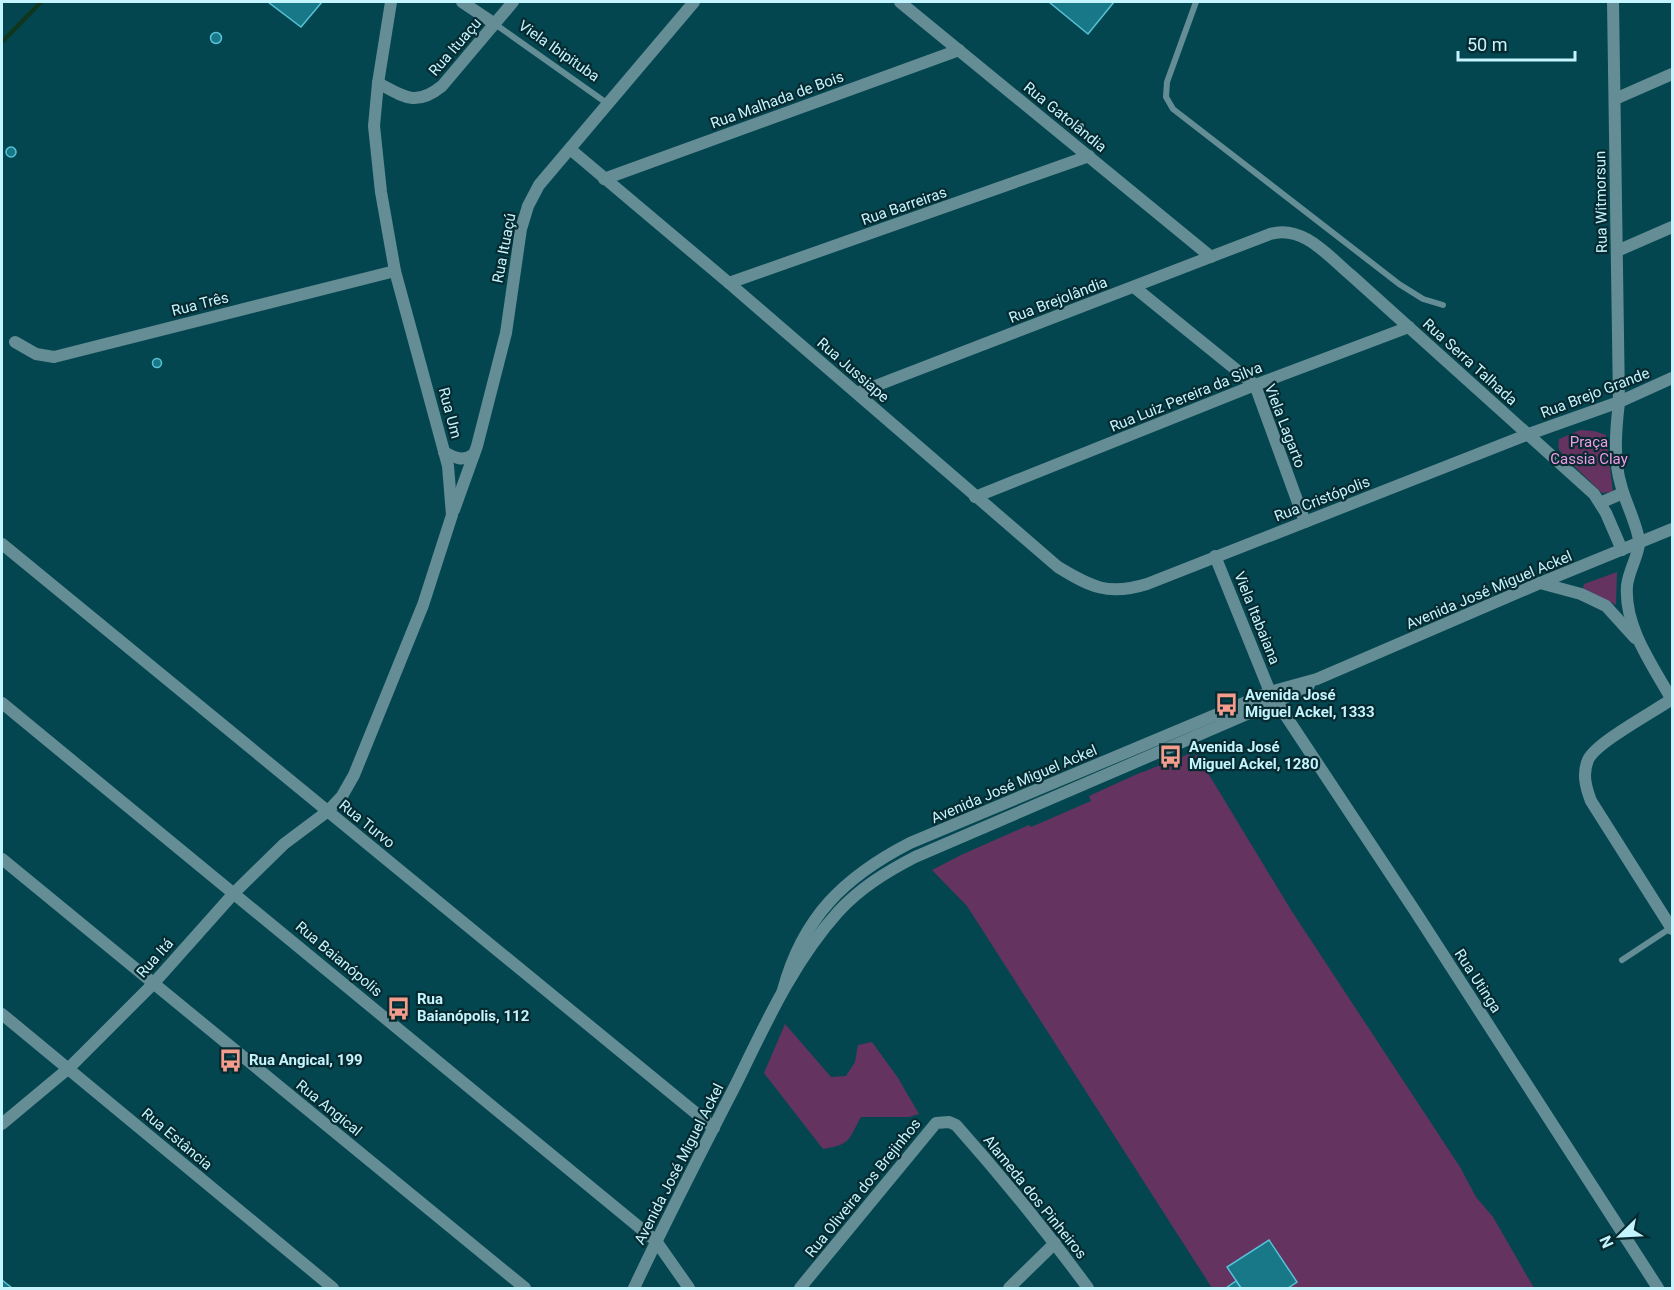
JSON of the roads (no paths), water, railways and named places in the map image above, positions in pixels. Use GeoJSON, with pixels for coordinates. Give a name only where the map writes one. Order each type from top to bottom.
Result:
{"type":"FeatureCollection","features":[{"type":"Feature","properties":{"kind":"street","name":"Rua Um"},"geometry":{"type":"LineString","coordinates":[[328,811],[342,796],[354,775],[423,605],[452,515],[448,466],[396,271],[381,192],[374,126],[378,82],[391,2]]}},
{"type":"Feature","properties":{"kind":"street","name":"Viela Ibipituba"},"geometry":{"type":"LineString","coordinates":[[462,2],[495,24]]}},
{"type":"Feature","properties":{"kind":"street","name":"Rua Ituaçu"},"geometry":{"type":"LineString","coordinates":[[378,82],[405,97],[417,98],[432,95],[513,2]]}},
{"type":"Feature","properties":{"kind":"street","name":"Rua Ituaçú"},"geometry":{"type":"LineString","coordinates":[[452,515],[474,454],[506,333],[521,229],[528,206],[539,185],[694,2]]}},
{"type":"Feature","properties":{"kind":"street","name":"Rua Gatolândia"},"geometry":{"type":"LineString","coordinates":[[900,2],[1211,257]]}},
{"type":"Feature","properties":{"kind":"street","name":"Rua Witmorsun"},"geometry":{"type":"LineString","coordinates":[[1613,2],[1619,402]]}},
{"type":"Feature","properties":{"kind":"street","name":"Rua Malhada de Bois"},"geometry":{"type":"LineString","coordinates":[[604,178],[959,50]]}},
{"type":"Feature","properties":{"kind":"street"},"geometry":{"type":"LineString","coordinates":[[1615,99],[1672,74]]}},
{"type":"Feature","properties":{"kind":"street","name":"Rua Jussiape"},"geometry":{"type":"LineString","coordinates":[[570,149],[1058,567],[1081,581],[1106,590],[1126,590]]}},
{"type":"Feature","properties":{"kind":"street","name":"Rua Barreiras"},"geometry":{"type":"LineString","coordinates":[[729,283],[1089,156]]}},
{"type":"Feature","properties":{"kind":"street"},"geometry":{"type":"LineString","coordinates":[[1617,251],[1672,227]]}},
{"type":"Feature","properties":{"kind":"street","name":"Rua Serra Talhada"},"geometry":{"type":"LineString","coordinates":[[1270,234],[1289,231],[1311,242],[1529,434],[1594,494],[1622,550]]}},
{"type":"Feature","properties":{"kind":"street","name":"Rua Brejolândia"},"geometry":{"type":"LineString","coordinates":[[857,393],[1270,234]]}},
{"type":"Feature","properties":{"kind":"street","name":"Rua Três"},"geometry":{"type":"LineString","coordinates":[[15,342],[36,354],[54,357],[396,271]]}},
{"type":"Feature","properties":{"kind":"street","name":"Viela Lagarto"},"geometry":{"type":"LineString","coordinates":[[1134,287],[1255,385],[1305,522]]}},
{"type":"Feature","properties":{"kind":"street","name":"Rua Luiz Pereira da Silva"},"geometry":{"type":"LineString","coordinates":[[975,497],[1255,385],[1409,327]]}},
{"type":"Feature","properties":{"kind":"street","name":"Rua Brejo Grande"},"geometry":{"type":"LineString","coordinates":[[1529,434],[1619,402],[1672,378]]}},
{"type":"Feature","properties":{"kind":"street"},"geometry":{"type":"LineString","coordinates":[[1619,402],[1617,454],[1620,482],[1640,542],[1627,586],[1629,613],[1640,643],[1672,700],[1599,746],[1588,758],[1585,772],[1586,786],[1591,801],[1672,928]]}},
{"type":"Feature","properties":{"kind":"street","name":"Rua Cristópolis"},"geometry":{"type":"LineString","coordinates":[[1126,590],[1147,584],[1529,434]]}},
{"type":"Feature","properties":{"kind":"street"},"geometry":{"type":"LineString","coordinates":[[444,452],[454,458],[462,459],[474,454]]}},
{"type":"Feature","properties":{"kind":"street"},"geometry":{"type":"LineString","coordinates":[[1600,503],[1623,493]]}},
{"type":"Feature","properties":{"kind":"street","name":"Avenida José Miguel Ackel"},"geometry":{"type":"LineString","coordinates":[[634,1288],[783,990],[818,935],[838,911],[860,891],[915,856],[1273,697],[1672,529]]}},
{"type":"Feature","properties":{"kind":"street","name":"Rua Turvo"},"geometry":{"type":"LineString","coordinates":[[2,544],[714,1128]]}},
{"type":"Feature","properties":{"kind":"street","name":"Viela Itabaiana"},"geometry":{"type":"LineString","coordinates":[[1215,556],[1273,697]]}},
{"type":"Feature","properties":{"kind":"street"},"geometry":{"type":"LineString","coordinates":[[1540,583],[1581,594],[1606,606],[1640,643]]}},
{"type":"Feature","properties":{"kind":"street","name":"Rua Utinga"},"geometry":{"type":"LineString","coordinates":[[1273,697],[1658,1288]]}},
{"type":"Feature","properties":{"kind":"street","name":"Rua Baianópolis"},"geometry":{"type":"LineString","coordinates":[[2,702],[657,1241],[689,1288]]}},
{"type":"Feature","properties":{"kind":"street","name":"Rua Itá"},"geometry":{"type":"LineString","coordinates":[[2,1124],[69,1068],[153,984],[235,892],[284,844],[328,811]]}},
{"type":"Feature","properties":{"kind":"street","name":"Rua Angical"},"geometry":{"type":"LineString","coordinates":[[2,859],[525,1288]]}},
{"type":"Feature","properties":{"kind":"street","name":"Rua Estância"},"geometry":{"type":"LineString","coordinates":[[2,1014],[333,1288]]}},
{"type":"Feature","properties":{"kind":"street","name":"Rua Oliveira dos Brejinhos"},"geometry":{"type":"LineString","coordinates":[[800,1288],[936,1123],[949,1122],[956,1125]]}},
{"type":"Feature","properties":{"kind":"street","name":"Alameda dos Pinheiros"},"geometry":{"type":"LineString","coordinates":[[956,1125],[999,1173],[1088,1288]]}},
{"type":"Feature","properties":{"kind":"street"},"geometry":{"type":"LineString","coordinates":[[1009,1288],[1055,1243]]}},
{"type":"Feature","properties":{"kind":"lane"},"geometry":{"type":"LineString","coordinates":[[1196,2],[1167,82],[1166,97],[1173,109],[1399,284],[1415,295],[1443,305]]}},
{"type":"Feature","properties":{"kind":"lane","name":"Viela Ibipituba"},"geometry":{"type":"LineString","coordinates":[[495,24],[608,104]]}},
{"type":"Feature","properties":{"kind":"lane"},"geometry":{"type":"LineString","coordinates":[[1622,960],[1672,928]]}},
{"type":"Feature","properties":{"kind":"waterway"},"geometry":{"type":"LineString","coordinates":[[2,42],[41,2]]}},
{"type":"Feature","properties":{"kind":"place","name":"Avenida José Miguel Ackel, 1333"},"geometry":{"type":"Point","coordinates":[1227,704]}},
{"type":"Feature","properties":{"kind":"place","name":"Avenida José Miguel Ackel, 1280"},"geometry":{"type":"Point","coordinates":[1171,756]}},
{"type":"Feature","properties":{"kind":"place","name":"Rua Baianópolis, 112"},"geometry":{"type":"Point","coordinates":[399,1008]}},
{"type":"Feature","properties":{"kind":"place","name":"Rua Angical, 199"},"geometry":{"type":"Point","coordinates":[231,1060]}},
{"type":"Feature","properties":{"kind":"park label","name":"Praça Cassia Clay"},"geometry":{"type":"Point","coordinates":[1589,450]}}]}
